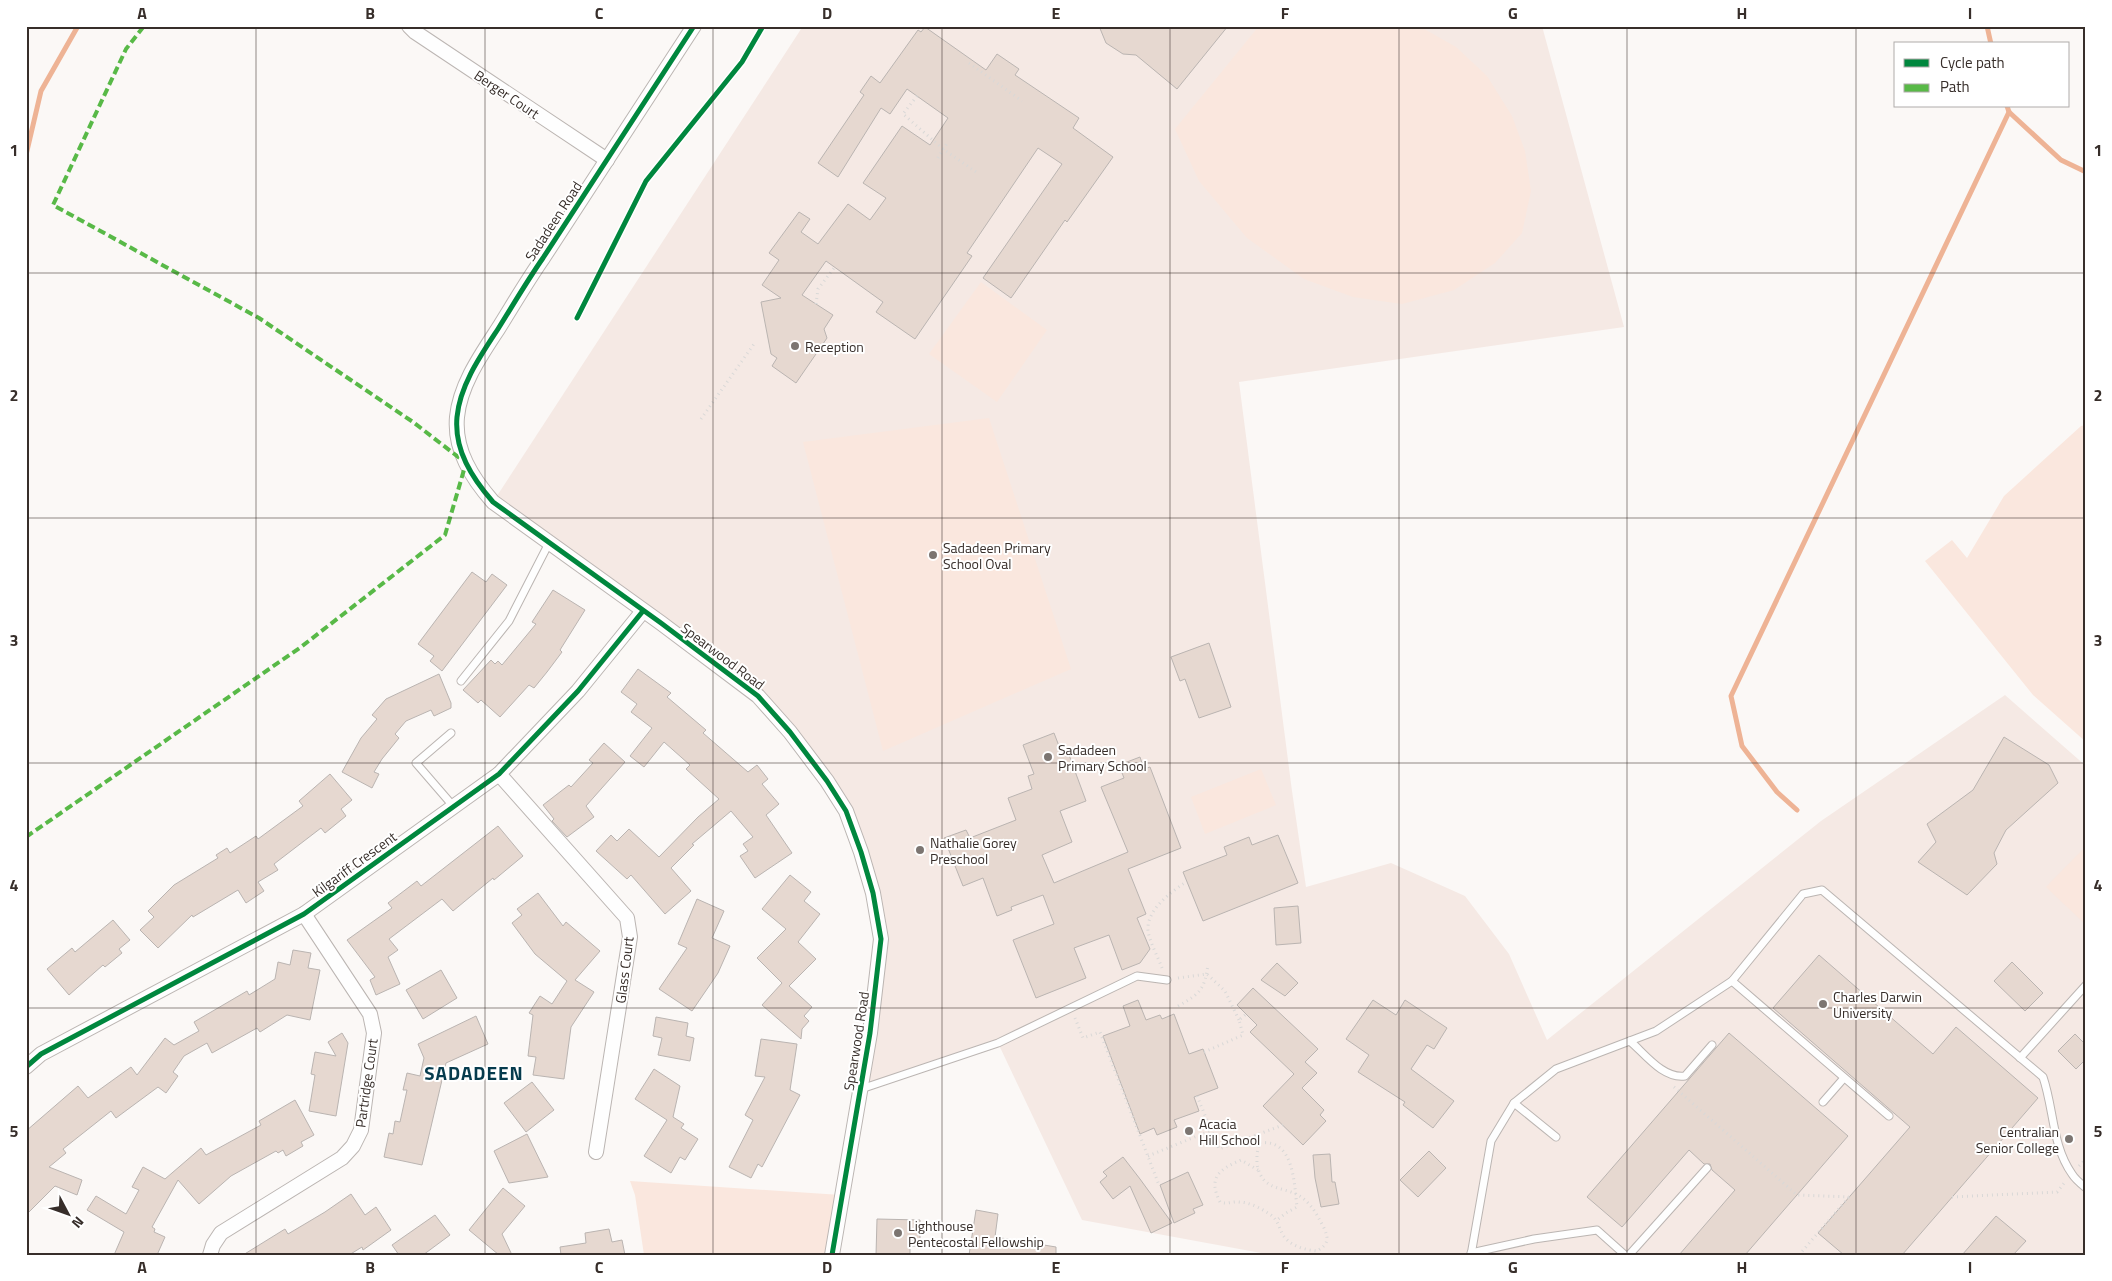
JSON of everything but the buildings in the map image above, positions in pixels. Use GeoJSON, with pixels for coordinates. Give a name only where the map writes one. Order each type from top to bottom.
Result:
{"type":"FeatureCollection","features":[{"type":"Feature","properties":{"kind":"street","name":"Berger Court"},"geometry":{"type":"LineString","coordinates":[[409,26],[415,32],[606,160]]}},
{"type":"Feature","properties":{"kind":"street","name":"Sadadeen Road"},"geometry":{"type":"LineString","coordinates":[[458,439],[457,417],[464,389],[480,357],[694,26]]}},
{"type":"Feature","properties":{"kind":"street","name":"Spearwood Road"},"geometry":{"type":"LineString","coordinates":[[458,439],[466,463],[476,483],[493,502],[758,696],[790,732],[817,767],[846,811],[861,852],[881,939],[870,1033],[832,1255]]}},
{"type":"Feature","properties":{"kind":"street","name":"Kilgariff Crescent"},"geometry":{"type":"LineString","coordinates":[[26,1067],[41,1054],[304,914],[499,774],[578,691],[643,611]]}},
{"type":"Feature","properties":{"kind":"street","name":"Glass Court"},"geometry":{"type":"LineString","coordinates":[[499,774],[627,918],[630,938],[596,1152]]}},
{"type":"Feature","properties":{"kind":"street","name":"Partridge Court"},"geometry":{"type":"LineString","coordinates":[[210,1255],[213,1244],[221,1233],[342,1158],[353,1146],[361,1130],[374,1033],[370,1014],[304,914]]}},
{"type":"Feature","properties":{"kind":"lane"},"geometry":{"type":"LineString","coordinates":[[461,682],[509,621],[549,542]]}},
{"type":"Feature","properties":{"kind":"lane"},"geometry":{"type":"LineString","coordinates":[[451,733],[416,763],[454,807]]}},
{"type":"Feature","properties":{"kind":"lane"},"geometry":{"type":"LineString","coordinates":[[1707,1168],[1627,1255],[1597,1230],[1534,1240],[1471,1254],[1491,1141],[1514,1103],[1556,1069],[1656,1031],[1732,981],[1803,894],[1822,890],[2042,1077],[2049,1096],[2055,1136],[2072,1174],[2086,1188]]}},
{"type":"Feature","properties":{"kind":"lane"},"geometry":{"type":"LineString","coordinates":[[860,1089],[998,1042],[1137,976],[1166,980]]}},
{"type":"Feature","properties":{"kind":"lane"},"geometry":{"type":"LineString","coordinates":[[1732,981],[1889,1116]]}},
{"type":"Feature","properties":{"kind":"lane"},"geometry":{"type":"LineString","coordinates":[[2020,1058],[2086,985]]}},
{"type":"Feature","properties":{"kind":"lane"},"geometry":{"type":"LineString","coordinates":[[1630,1041],[1667,1074],[1675,1077],[1684,1076],[1712,1045]]}},
{"type":"Feature","properties":{"kind":"lane"},"geometry":{"type":"LineString","coordinates":[[1823,1102],[1844,1078]]}},
{"type":"Feature","properties":{"kind":"lane"},"geometry":{"type":"LineString","coordinates":[[1514,1103],[1556,1137]]}},
{"type":"Feature","properties":{"kind":"path"},"geometry":{"type":"LineString","coordinates":[[969,63],[1022,101]]}},
{"type":"Feature","properties":{"kind":"path"},"geometry":{"type":"LineString","coordinates":[[917,96],[903,114],[943,149],[979,174]]}},
{"type":"Feature","properties":{"kind":"path"},"geometry":{"type":"LineString","coordinates":[[938,158],[947,143]]}},
{"type":"Feature","properties":{"kind":"path"},"geometry":{"type":"LineString","coordinates":[[816,304],[818,290],[834,268]]}},
{"type":"Feature","properties":{"kind":"path"},"geometry":{"type":"LineString","coordinates":[[701,419],[754,344]]}},
{"type":"Feature","properties":{"kind":"path"},"geometry":{"type":"LineString","coordinates":[[1186,882],[1167,896],[1153,912],[1148,930],[1166,980],[1207,974]]}},
{"type":"Feature","properties":{"kind":"path"},"geometry":{"type":"LineString","coordinates":[[1178,1006],[1195,995],[1206,983],[1208,964]]}},
{"type":"Feature","properties":{"kind":"path"},"geometry":{"type":"LineString","coordinates":[[1204,1052],[1243,1035],[1239,1020],[1225,991],[1207,974]]}},
{"type":"Feature","properties":{"kind":"path"},"geometry":{"type":"LineString","coordinates":[[1070,1008],[1083,1038],[1100,1032],[1159,1186]]}},
{"type":"Feature","properties":{"kind":"path"},"geometry":{"type":"LineString","coordinates":[[1239,1020],[1246,1014]]}},
{"type":"Feature","properties":{"kind":"path"},"geometry":{"type":"LineString","coordinates":[[1672,1085],[1797,1195],[1850,1197],[1798,1255]]}},
{"type":"Feature","properties":{"kind":"path"},"geometry":{"type":"LineString","coordinates":[[1197,1096],[1219,1149],[1283,1125]]}},
{"type":"Feature","properties":{"kind":"path"},"geometry":{"type":"LineString","coordinates":[[1148,1156],[1212,1130]]}},
{"type":"Feature","properties":{"kind":"path"},"geometry":{"type":"LineString","coordinates":[[1255,1135],[1259,1143],[1256,1156],[1258,1170]]}},
{"type":"Feature","properties":{"kind":"path"},"geometry":{"type":"LineString","coordinates":[[1259,1143],[1271,1142],[1277,1145],[1291,1163],[1297,1207],[1286,1212],[1278,1220]]}},
{"type":"Feature","properties":{"kind":"path"},"geometry":{"type":"LineString","coordinates":[[1952,1197],[2058,1192],[2086,1159]]}},
{"type":"Feature","properties":{"kind":"path"},"geometry":{"type":"LineString","coordinates":[[1241,1160],[1258,1170],[1269,1185],[1295,1194],[1308,1202],[1316,1212],[1328,1235],[1328,1242],[1317,1251],[1294,1246],[1284,1237],[1278,1220],[1269,1214],[1246,1203],[1236,1201],[1226,1204],[1220,1202],[1214,1189],[1215,1180],[1220,1171],[1241,1160]]}},
{"type":"Feature","properties":{"kind":"shaded area"},"geometry":{"type":"Polygon","coordinates":[[[803,26],[1542,26],[1624,327],[1239,382],[1306,887],[1391,863],[1465,896],[1509,954],[1547,1040],[1821,821],[2005,695],[2086,766],[2086,1255],[1272,1255],[1082,1220],[998,1043],[860,1089],[881,939],[846,811],[758,696],[493,502],[803,26]]]}},
{"type":"Feature","properties":{"kind":"shaded area"},"geometry":{"type":"Polygon","coordinates":[[[1259,26],[1419,26],[1456,47],[1487,76],[1512,116],[1525,151],[1531,191],[1522,233],[1495,263],[1454,290],[1402,304],[1353,297],[1304,279],[1247,238],[1199,181],[1175,129],[1259,26]]]}},
{"type":"Feature","properties":{"kind":"shaded area"},"geometry":{"type":"Polygon","coordinates":[[[981,282],[1047,330],[997,402],[929,354],[981,282]]]}},
{"type":"Feature","properties":{"kind":"shaded area","name":"Sadadeen Primary School Oval"},"geometry":{"type":"Polygon","coordinates":[[[989,418],[1071,669],[883,751],[803,442],[989,418]]]}},
{"type":"Feature","properties":{"kind":"shaded area"},"geometry":{"type":"Polygon","coordinates":[[[2086,425],[2086,742],[2033,695],[1925,561],[1952,540],[1967,558],[2004,496],[2081,426],[2086,425]]]}},
{"type":"Feature","properties":{"kind":"shaded area"},"geometry":{"type":"Polygon","coordinates":[[[1261,769],[1276,805],[1205,834],[1191,797],[1261,769]]]}},
{"type":"Feature","properties":{"kind":"shaded area"},"geometry":{"type":"Polygon","coordinates":[[[2086,846],[2086,925],[2046,887],[2086,846]]]}},
{"type":"Feature","properties":{"kind":"shaded area"},"geometry":{"type":"Polygon","coordinates":[[[630,1181],[841,1195],[832,1255],[644,1255],[635,1195],[630,1181]]]}},
{"type":"Feature","properties":{"kind":"waterway"},"geometry":{"type":"LineString","coordinates":[[26,155],[41,91],[78,26]]}},
{"type":"Feature","properties":{"kind":"waterway"},"geometry":{"type":"LineString","coordinates":[[1987,26],[1991,42]]}},
{"type":"Feature","properties":{"kind":"waterway"},"geometry":{"type":"LineString","coordinates":[[2008,108],[2009,112],[2061,160],[2086,172]]}},
{"type":"Feature","properties":{"kind":"waterway"},"geometry":{"type":"LineString","coordinates":[[1797,810],[1777,792],[1742,746],[1731,696],[2009,112]]}},
{"type":"Feature","properties":{"kind":"marked path"},"geometry":{"type":"LineString","coordinates":[[26,837],[301,647],[445,535],[466,463],[413,422],[259,318],[53,205],[126,49],[144,26]]}},
{"type":"Feature","properties":{"kind":"cycle path"},"geometry":{"type":"LineString","coordinates":[[694,26],[531,275],[478,360],[462,393],[459,405],[457,417],[458,441],[466,463],[478,483],[493,502],[661,623],[758,696],[790,732],[827,781],[846,811],[873,893],[881,939],[870,1033],[832,1255]]}},
{"type":"Feature","properties":{"kind":"cycle path"},"geometry":{"type":"LineString","coordinates":[[577,318],[646,181],[742,62],[763,26]]}},
{"type":"Feature","properties":{"kind":"cycle path"},"geometry":{"type":"LineString","coordinates":[[26,1067],[41,1054],[304,914],[499,774],[578,691],[643,611]]}},
{"type":"Feature","properties":{"kind":"place","name":"Reception"},"geometry":{"type":"Point","coordinates":[795,346]}},
{"type":"Feature","properties":{"kind":"place","name":"Sadadeen Primary School Oval"},"geometry":{"type":"Point","coordinates":[933,555]}},
{"type":"Feature","properties":{"kind":"place","name":"Sadadeen Primary School"},"geometry":{"type":"Point","coordinates":[1048,757]}},
{"type":"Feature","properties":{"kind":"place","name":"Nathalie Gorey Preschool"},"geometry":{"type":"Point","coordinates":[920,850]}},
{"type":"Feature","properties":{"kind":"place","name":"Charles Darwin University"},"geometry":{"type":"Point","coordinates":[1823,1004]}},
{"type":"Feature","properties":{"kind":"place","name":"Acacia Hill School"},"geometry":{"type":"Point","coordinates":[1189,1131]}},
{"type":"Feature","properties":{"kind":"place","name":"Centralian Senior College"},"geometry":{"type":"Point","coordinates":[2069,1139]}},
{"type":"Feature","properties":{"kind":"place","name":"Lighthouse Pentecostal Fellowship"},"geometry":{"type":"Point","coordinates":[898,1233]}},
{"type":"Feature","properties":{"kind":"district","name":"SADADEEN"},"geometry":{"type":"Point","coordinates":[474,1072]}}]}
